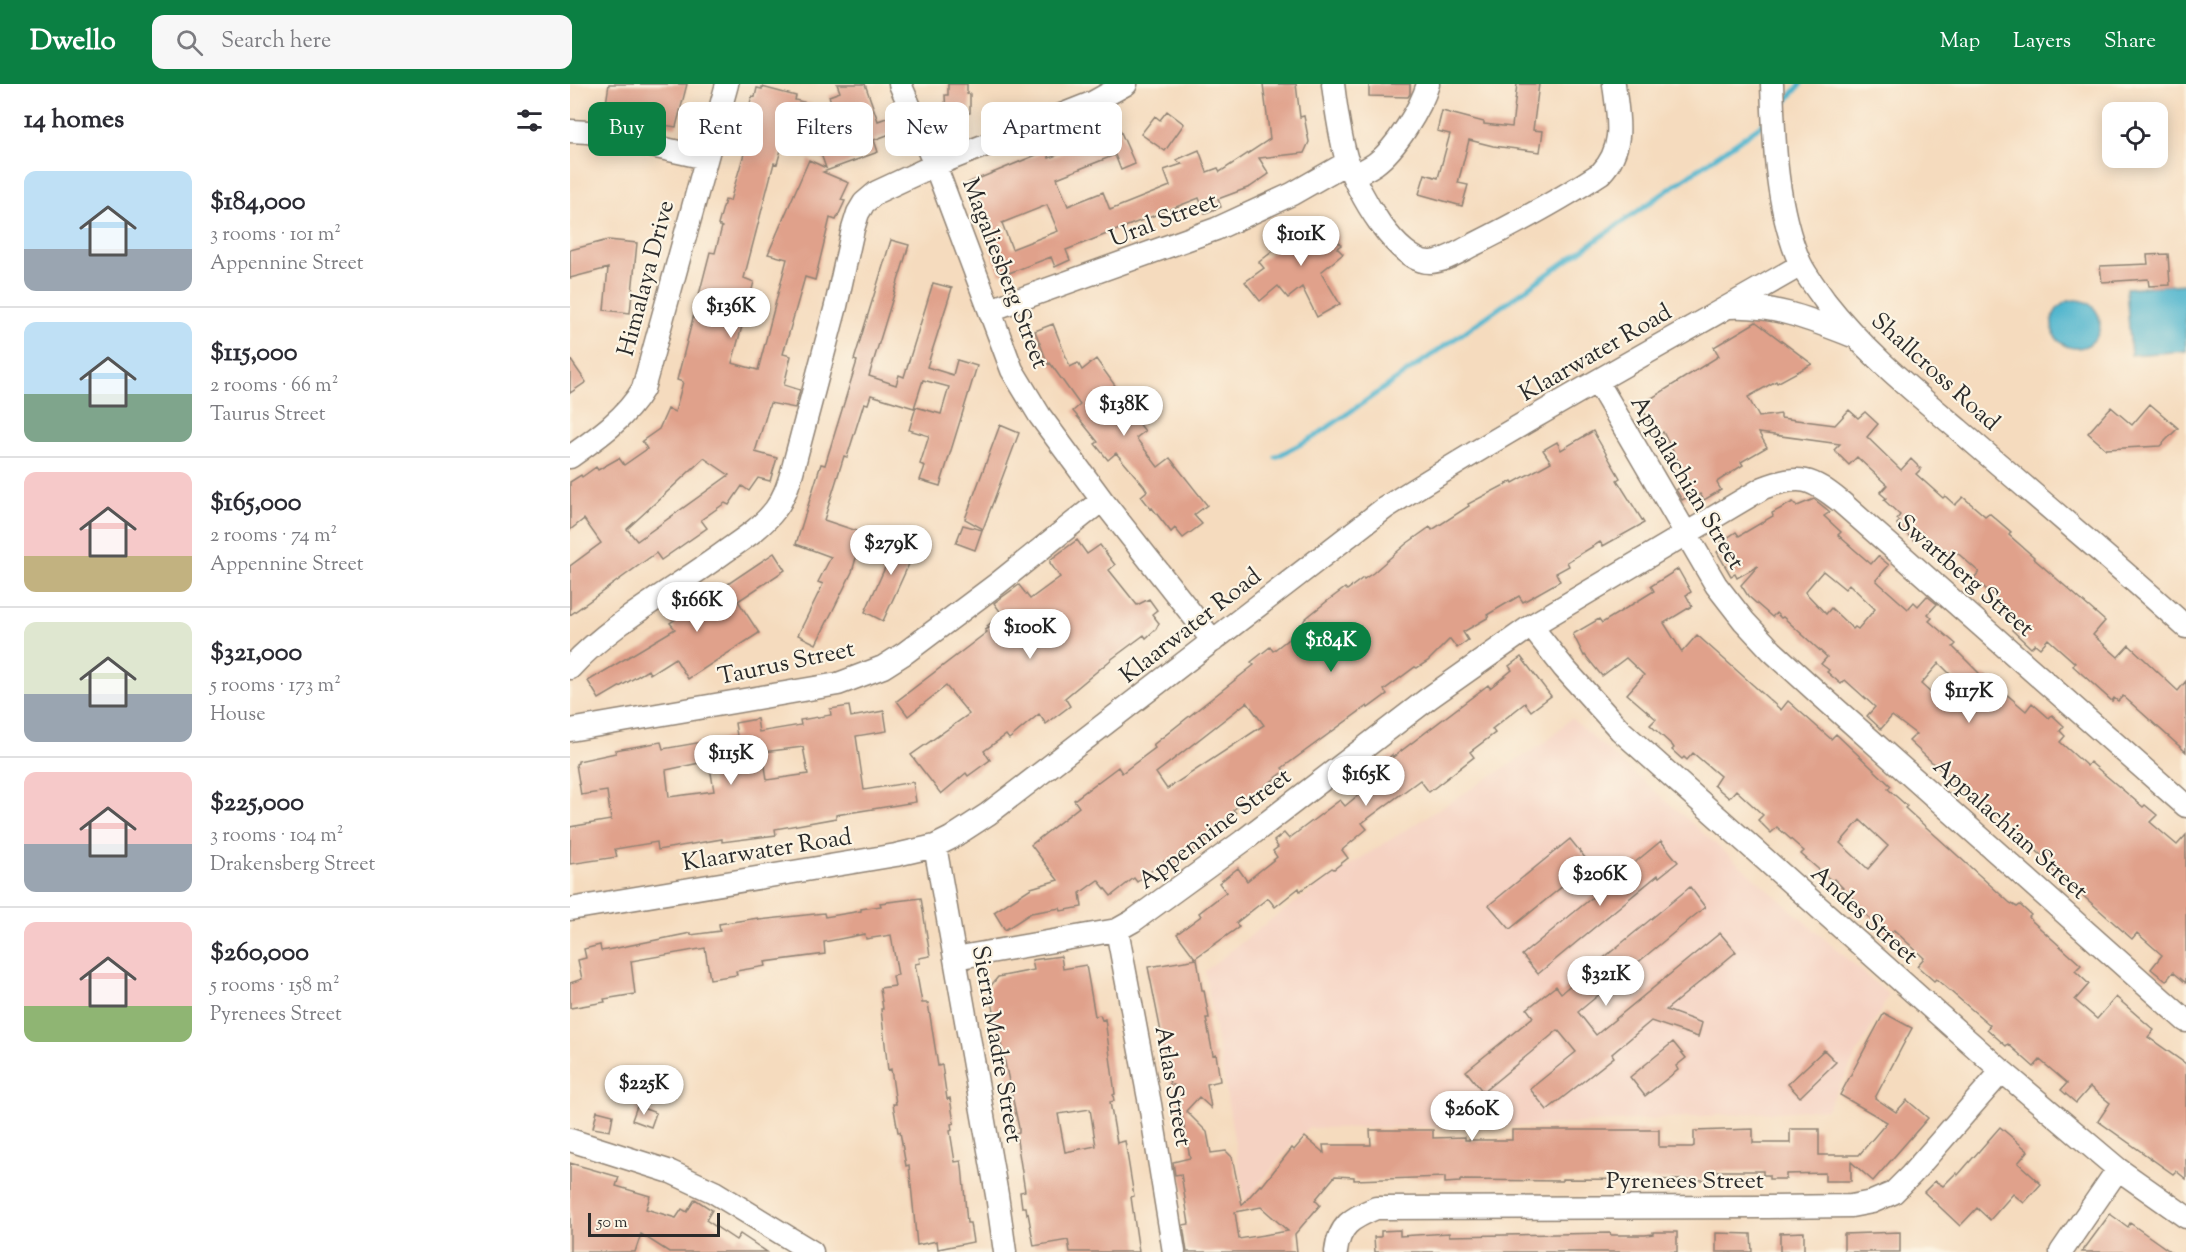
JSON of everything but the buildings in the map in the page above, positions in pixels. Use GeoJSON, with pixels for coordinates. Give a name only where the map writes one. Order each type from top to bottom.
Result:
{"type":"FeatureCollection","features":[{"type":"Feature","properties":{"kind":"street","name":"Himalaya Drive"},"geometry":{"type":"LineString","coordinates":[[570,457],[623,415],[644,389],[727,84]]}},
{"type":"Feature","properties":{"kind":"street","name":"Magaliesberg Street"},"geometry":{"type":"LineString","coordinates":[[900,84],[935,165],[1012,370],[1024,392],[1101,500],[1213,641]]}},
{"type":"Feature","properties":{"kind":"street"},"geometry":{"type":"LineString","coordinates":[[570,668],[605,636],[765,521],[784,496],[858,213],[864,203],[877,192],[935,165],[1092,103],[1126,84]]}},
{"type":"Feature","properties":{"kind":"street"},"geometry":{"type":"LineString","coordinates":[[1333,84],[1351,169],[1380,223],[1405,252],[1418,260],[1431,262],[1446,258],[1492,236],[1601,173],[1611,163],[1617,151],[1614,84]]}},
{"type":"Feature","properties":{"kind":"street","name":"Ural Street"},"geometry":{"type":"LineString","coordinates":[[990,310],[1216,229],[1351,169],[1376,163],[1406,128],[1426,93],[1428,84]]}},
{"type":"Feature","properties":{"kind":"street","name":"Shallcross Road"},"geometry":{"type":"LineString","coordinates":[[1772,84],[1779,182],[1788,229],[1801,265],[1840,320],[1924,400],[2186,627]]}},
{"type":"Feature","properties":{"kind":"street"},"geometry":{"type":"LineString","coordinates":[[570,131],[588,132],[706,158]]}},
{"type":"Feature","properties":{"kind":"street","name":"Klaarwater Road"},"geometry":{"type":"LineString","coordinates":[[570,909],[896,855],[935,846],[951,838],[988,814],[1385,508],[1597,381],[1801,265]]}},
{"type":"Feature","properties":{"kind":"street"},"geometry":{"type":"LineString","coordinates":[[1727,307],[1774,308],[1797,314],[1858,339]]}},
{"type":"Feature","properties":{"kind":"street","name":"Appalachian Street"},"geometry":{"type":"LineString","coordinates":[[1597,381],[1716,585],[1744,621],[1772,651],[2186,1021]]}},
{"type":"Feature","properties":{"kind":"street","name":"Swartberg Street"},"geometry":{"type":"LineString","coordinates":[[1685,534],[1763,488],[1782,481],[1802,479],[1820,485],[1908,559],[2186,806]]}},
{"type":"Feature","properties":{"kind":"street","name":"Taurus Street"},"geometry":{"type":"LineString","coordinates":[[570,730],[838,684],[883,667],[997,584],[1101,500]]}},
{"type":"Feature","properties":{"kind":"street","name":"Appennine Street"},"geometry":{"type":"LineString","coordinates":[[955,958],[1117,930],[1155,907],[1430,698],[1531,626],[1685,534]]}},
{"type":"Feature","properties":{"kind":"street","name":"Andes Street"},"geometry":{"type":"LineString","coordinates":[[1531,626],[1564,668],[1620,730],[2002,1071],[2118,1169],[2186,1217]]}},
{"type":"Feature","properties":{"kind":"street","name":"Sierra Madre Street"},"geometry":{"type":"LineString","coordinates":[[935,846],[997,1194],[1005,1252]]}},
{"type":"Feature","properties":{"kind":"street","name":"Atlas Street"},"geometry":{"type":"LineString","coordinates":[[1117,930],[1150,1104],[1174,1252]]}},
{"type":"Feature","properties":{"kind":"street","name":"Pyrenees Street"},"geometry":{"type":"LineString","coordinates":[[1336,1252],[1338,1238],[1346,1224],[1358,1215],[1376,1208],[1851,1206],[1872,1202],[1893,1192],[1911,1175],[2002,1071]]}},
{"type":"Feature","properties":{"kind":"street"},"geometry":{"type":"LineString","coordinates":[[570,1140],[671,1172],[714,1191],[812,1252]]}},
{"type":"Feature","properties":{"kind":"street"},"geometry":{"type":"LineString","coordinates":[[2061,1252],[2118,1169]]}},
{"type":"Feature","properties":{"kind":"shaded area"},"geometry":{"type":"Polygon","coordinates":[[[1571,718],[1889,995],[1827,1109],[1527,1126],[1309,1128],[1291,1145],[1245,1201],[1205,971],[1273,918],[1331,877],[1547,741],[1571,718]]]}},
{"type":"Feature","properties":{"kind":"water"},"geometry":{"type":"Polygon","coordinates":[[[2186,284],[2186,351],[2131,355],[2126,288],[2186,284]]]}},
{"type":"Feature","properties":{"kind":"water"},"geometry":{"type":"Polygon","coordinates":[[[2071,300],[2081,300],[2093,307],[2100,319],[2100,329],[2093,341],[2081,348],[2071,348],[2056,337],[2052,329],[2052,319],[2063,304],[2071,300]]]}},
{"type":"Feature","properties":{"kind":"waterway"},"geometry":{"type":"LineString","coordinates":[[1780,108],[1801,84]]}},
{"type":"Feature","properties":{"kind":"waterway"},"geometry":{"type":"LineString","coordinates":[[1276,457],[1314,437],[1767,121]]}}]}
